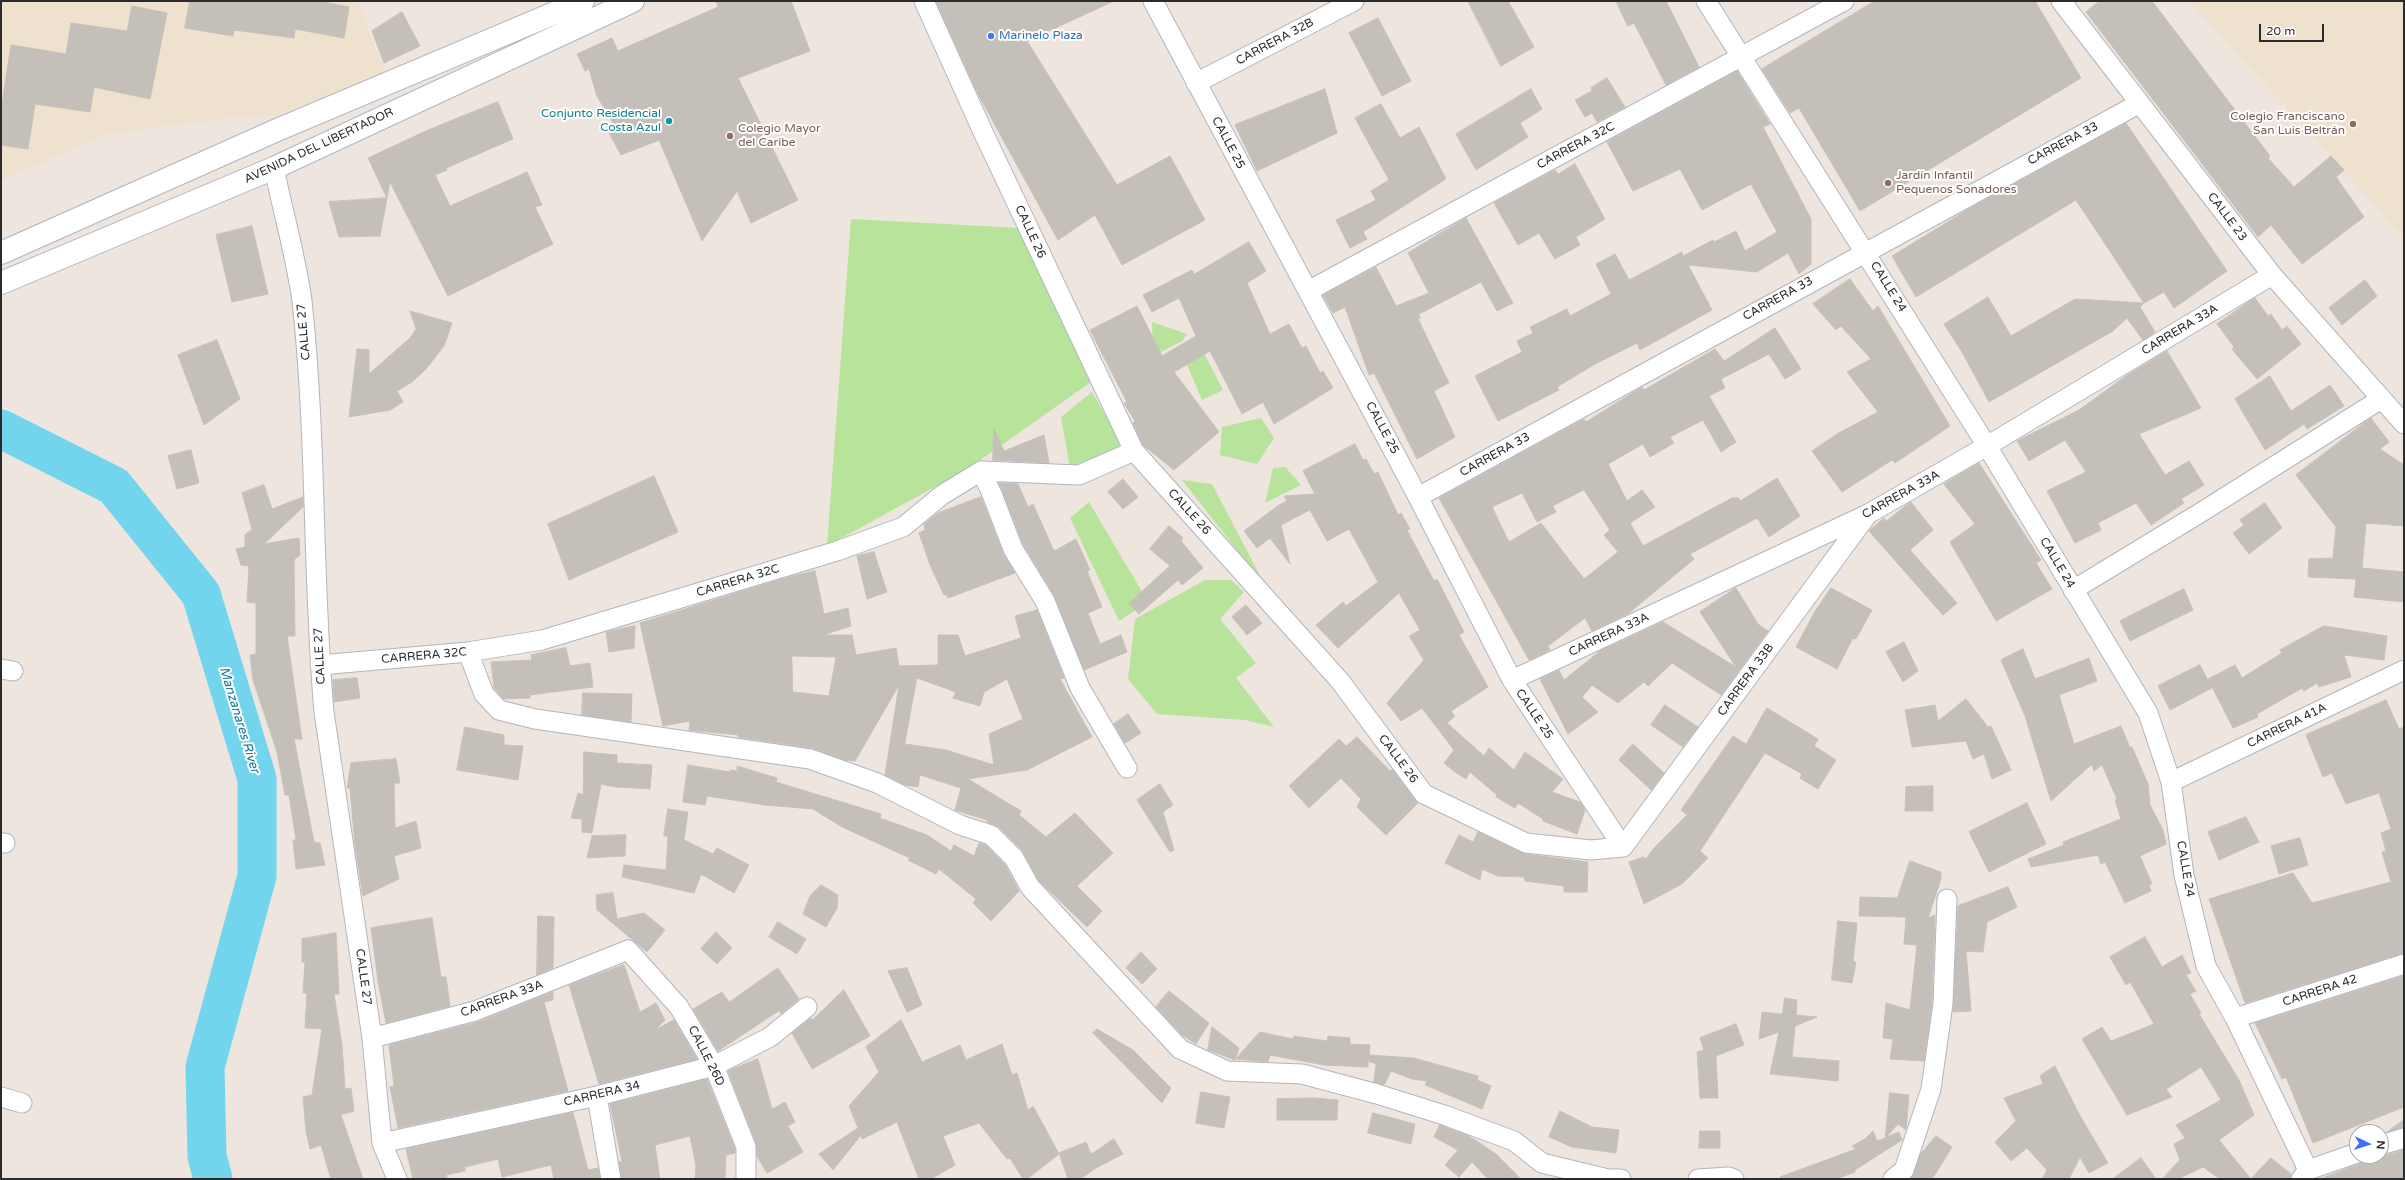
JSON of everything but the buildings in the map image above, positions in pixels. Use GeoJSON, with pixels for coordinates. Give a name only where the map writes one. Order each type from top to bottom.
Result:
{"type":"FeatureCollection","features":[{"type":"Feature","properties":{"kind":"main road"},"geometry":{"type":"LineString","coordinates":[[1,253],[277,130],[583,1]]}},
{"type":"Feature","properties":{"kind":"main road","name":"AVENIDA DEL LIBERTADOR"},"geometry":{"type":"LineString","coordinates":[[7,281],[274,168],[624,3]]}},
{"type":"Feature","properties":{"kind":"street","name":"CALLE 26"},"geometry":{"type":"LineString","coordinates":[[924,1],[983,132],[1134,451],[1340,681],[1424,794],[1526,843],[1591,850],[1624,847]]}},
{"type":"Feature","properties":{"kind":"street","name":"CALLE 25"},"geometry":{"type":"LineString","coordinates":[[1153,1],[1418,497],[1512,680],[1624,847]]}},
{"type":"Feature","properties":{"kind":"street","name":"CARRERA 32B"},"geometry":{"type":"LineString","coordinates":[[1196,83],[1354,1]]}},
{"type":"Feature","properties":{"kind":"street","name":"CALLE 24"},"geometry":{"type":"LineString","coordinates":[[1706,1],[1987,446],[2148,714],[2171,782],[2184,875],[2206,966],[2235,1018],[2305,1174]]}},
{"type":"Feature","properties":{"kind":"street","name":"CARRERA 32C"},"geometry":{"type":"LineString","coordinates":[[1308,291],[1844,1]]}},
{"type":"Feature","properties":{"kind":"street","name":"CALLE 23"},"geometry":{"type":"LineString","coordinates":[[2061,1],[2272,275],[2404,424]]}},
{"type":"Feature","properties":{"kind":"street","name":"CARRERA 33"},"geometry":{"type":"LineString","coordinates":[[1418,497],[1865,251],[2140,103]]}},
{"type":"Feature","properties":{"kind":"street","name":"CALLE 27"},"geometry":{"type":"LineString","coordinates":[[274,168],[301,300],[311,433],[320,665],[324,712],[372,1038],[382,1143],[397,1179]]}},
{"type":"Feature","properties":{"kind":"street","name":"CARRERA 33A"},"geometry":{"type":"LineString","coordinates":[[1512,680],[1868,514],[1987,446],[2272,275]]}},
{"type":"Feature","properties":{"kind":"street"},"geometry":{"type":"LineString","coordinates":[[2073,590],[2200,513],[2381,399]]}},
{"type":"Feature","properties":{"kind":"street"},"geometry":{"type":"LineString","coordinates":[[1127,768],[1080,688],[1045,601],[1013,549],[992,494],[981,471],[1079,475],[1134,451]]}},
{"type":"Feature","properties":{"kind":"street","name":"CARRERA 32C"},"geometry":{"type":"LineString","coordinates":[[320,665],[468,652],[542,640],[837,551],[904,527],[942,495],[981,471]]}},
{"type":"Feature","properties":{"kind":"street","name":"CARRERA 33B"},"geometry":{"type":"LineString","coordinates":[[1624,847],[1868,514]]}},
{"type":"Feature","properties":{"kind":"street"},"geometry":{"type":"LineString","coordinates":[[468,652],[484,694],[499,710],[535,719],[810,759],[876,782],[960,825],[991,835],[1014,858],[1030,887],[1180,1049],[1227,1072],[1302,1074],[1377,1094],[1444,1115],[1514,1141],[1542,1163],[1608,1179],[1621,1179]]}},
{"type":"Feature","properties":{"kind":"street","name":"CARRERA 41A"},"geometry":{"type":"LineString","coordinates":[[2171,782],[2404,670]]}},
{"type":"Feature","properties":{"kind":"street"},"geometry":{"type":"LineString","coordinates":[[1893,1179],[1904,1170],[1930,1089],[1943,1004],[1947,899]]}},
{"type":"Feature","properties":{"kind":"street","name":"CARRERA 33A"},"geometry":{"type":"LineString","coordinates":[[372,1038],[475,1011],[628,950]]}},
{"type":"Feature","properties":{"kind":"street","name":"CALLE 26D"},"geometry":{"type":"LineString","coordinates":[[628,950],[680,1007],[714,1066],[746,1147],[746,1179]]}},
{"type":"Feature","properties":{"kind":"street","name":"CARRERA 42"},"geometry":{"type":"LineString","coordinates":[[2235,1018],[2404,964]]}},
{"type":"Feature","properties":{"kind":"street","name":"CARRERA 34"},"geometry":{"type":"LineString","coordinates":[[382,1143],[597,1096],[714,1066],[770,1037],[807,1007]]}},
{"type":"Feature","properties":{"kind":"street"},"geometry":{"type":"LineString","coordinates":[[597,1096],[611,1179]]}},
{"type":"Feature","properties":{"kind":"street"},"geometry":{"type":"LineString","coordinates":[[1,1097],[22,1103]]}},
{"type":"Feature","properties":{"kind":"street"},"geometry":{"type":"LineString","coordinates":[[2389,1143],[2404,1138]]}},
{"type":"Feature","properties":{"kind":"street"},"geometry":{"type":"LineString","coordinates":[[2305,1174],[2349,1156]]}},
{"type":"Feature","properties":{"kind":"street"},"geometry":{"type":"LineString","coordinates":[[1698,1179],[1729,1177],[1734,1179]]}},
{"type":"Feature","properties":{"kind":"shaded area"},"geometry":{"type":"Polygon","coordinates":[[[1,1],[357,1],[385,72],[278,115],[219,119],[104,135],[1,180],[1,1]]]}},
{"type":"Feature","properties":{"kind":"shaded area","name":"Colegio Franciscano San Luis Beltrán"},"geometry":{"type":"Polygon","coordinates":[[[2189,1],[2404,1],[2404,239],[2331,156],[2189,1]]]}},
{"type":"Feature","properties":{"kind":"green space"},"geometry":{"type":"Polygon","coordinates":[[[851,219],[1020,228],[1091,382],[969,468],[827,546],[851,219]]]}},
{"type":"Feature","properties":{"kind":"green space"},"geometry":{"type":"Polygon","coordinates":[[[1152,322],[1187,334],[1182,341],[1153,356],[1152,322]]]}},
{"type":"Feature","properties":{"kind":"green space"},"geometry":{"type":"Polygon","coordinates":[[[1196,342],[1206,357],[1223,390],[1202,400],[1182,353],[1196,342]]]}},
{"type":"Feature","properties":{"kind":"green space"},"geometry":{"type":"Polygon","coordinates":[[[1092,392],[1123,446],[1070,468],[1061,417],[1092,392]]]}},
{"type":"Feature","properties":{"kind":"green space"},"geometry":{"type":"Polygon","coordinates":[[[1261,418],[1274,438],[1257,464],[1220,455],[1222,427],[1261,418]]]}},
{"type":"Feature","properties":{"kind":"green space"},"geometry":{"type":"Polygon","coordinates":[[[1285,467],[1301,485],[1265,503],[1273,468],[1285,467]]]}},
{"type":"Feature","properties":{"kind":"green space"},"geometry":{"type":"Polygon","coordinates":[[[1182,480],[1212,484],[1266,587],[1182,480]]]}},
{"type":"Feature","properties":{"kind":"green space"},"geometry":{"type":"Polygon","coordinates":[[[1089,502],[1148,602],[1119,621],[1070,518],[1089,502]]]}},
{"type":"Feature","properties":{"kind":"green space"},"geometry":{"type":"Polygon","coordinates":[[[1205,580],[1231,580],[1244,592],[1220,619],[1256,663],[1236,678],[1274,727],[1245,720],[1157,714],[1128,679],[1135,619],[1205,580]]]}},
{"type":"Feature","properties":{"kind":"waterway","name":"Manzanares River"},"geometry":{"type":"LineString","coordinates":[[1,429],[114,486],[201,594],[257,779],[257,876],[205,1067],[207,1156],[213,1179]]}},
{"type":"Feature","properties":{"kind":"place","name":"Marinelo Plaza"},"geometry":{"type":"Point","coordinates":[991,36]}},
{"type":"Feature","properties":{"kind":"place","name":"Conjunto Residencial Costa Azul"},"geometry":{"type":"Point","coordinates":[669,121]}},
{"type":"Feature","properties":{"kind":"place","name":"Colegio Franciscano San Luis Beltrán"},"geometry":{"type":"Point","coordinates":[2353,124]}},
{"type":"Feature","properties":{"kind":"place","name":"Colegio Mayor del Caribe"},"geometry":{"type":"Point","coordinates":[730,136]}},
{"type":"Feature","properties":{"kind":"place","name":"Jardín Infantil Pequenos Sonadores"},"geometry":{"type":"Point","coordinates":[1888,183]}}]}
